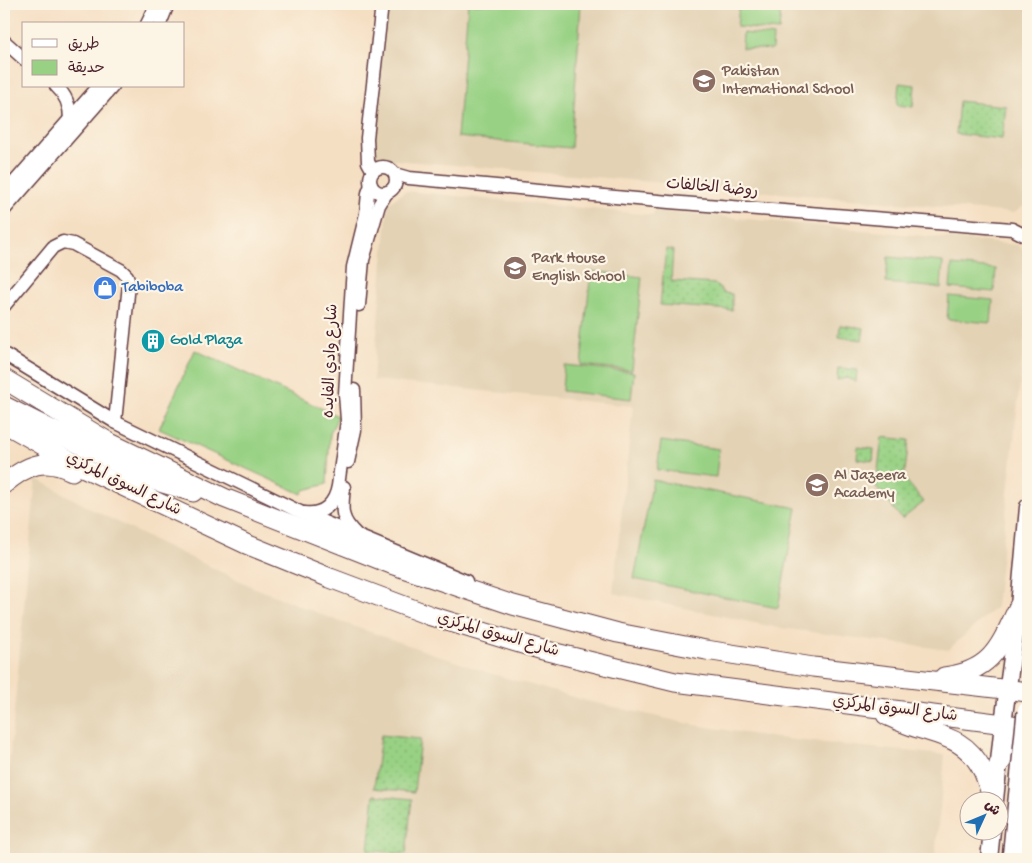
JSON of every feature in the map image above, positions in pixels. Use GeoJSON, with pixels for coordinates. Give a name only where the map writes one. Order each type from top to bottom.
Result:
{"type":"FeatureCollection","features":[{"type":"Feature","properties":{"kind":"highway"},"geometry":{"type":"LineString","coordinates":[[1012,859],[1028,712]]}},
{"type":"Feature","properties":{"kind":"main road","name":"شارع السوق المركزي"},"geometry":{"type":"LineString","coordinates":[[4,379],[110,443],[224,498],[391,564],[512,605],[618,633],[706,650],[813,667],[1028,692]]}},
{"type":"Feature","properties":{"kind":"main road","name":"شارع السوق المركزي"},"geometry":{"type":"LineString","coordinates":[[6,418],[76,464],[246,544],[374,596],[431,616],[539,649],[674,682],[1028,726]]}},
{"type":"Feature","properties":{"kind":"main road"},"geometry":{"type":"LineString","coordinates":[[6,418],[149,479],[176,488],[224,498]]}},
{"type":"Feature","properties":{"kind":"main road"},"geometry":{"type":"LineString","coordinates":[[4,484],[31,466],[51,464],[69,470],[144,508],[172,509]]}},
{"type":"Feature","properties":{"kind":"main road"},"geometry":{"type":"LineString","coordinates":[[921,680],[961,675],[978,668],[1000,646],[1019,606]]}},
{"type":"Feature","properties":{"kind":"main road"},"geometry":{"type":"LineString","coordinates":[[867,706],[916,727],[949,737],[963,746],[974,756],[983,771],[990,790]]}},
{"type":"Feature","properties":{"kind":"main road"},"geometry":{"type":"LineString","coordinates":[[999,764],[1016,742],[1028,732]]}},
{"type":"Feature","properties":{"kind":"street"},"geometry":{"type":"LineString","coordinates":[[148,22],[157,4]]}},
{"type":"Feature","properties":{"kind":"street"},"geometry":{"type":"LineString","coordinates":[[161,22],[168,4]]}},
{"type":"Feature","properties":{"kind":"street"},"geometry":{"type":"LineString","coordinates":[[373,171],[368,162],[367,138],[382,4]]}},
{"type":"Feature","properties":{"kind":"street"},"geometry":{"type":"LineString","coordinates":[[4,41],[22,57]]}},
{"type":"Feature","properties":{"kind":"street"},"geometry":{"type":"LineString","coordinates":[[4,194],[97,88]]}},
{"type":"Feature","properties":{"kind":"street"},"geometry":{"type":"LineString","coordinates":[[4,210],[111,88]]}},
{"type":"Feature","properties":{"kind":"street"},"geometry":{"type":"LineString","coordinates":[[58,89],[75,97],[89,97]]}},
{"type":"Feature","properties":{"kind":"street"},"geometry":{"type":"LineString","coordinates":[[58,89],[68,104],[70,119]]}},
{"type":"Feature","properties":{"kind":"street"},"geometry":{"type":"LineString","coordinates":[[384,166],[391,170],[392,184],[376,191],[371,185],[370,178],[373,171],[384,166]]}},
{"type":"Feature","properties":{"kind":"street","name":"روضة الخالفات"},"geometry":{"type":"LineString","coordinates":[[392,184],[409,178],[686,203],[1012,229],[1028,224]]}},
{"type":"Feature","properties":{"kind":"street","name":"شارع وادي الفايده"},"geometry":{"type":"LineString","coordinates":[[360,537],[348,527],[344,521],[342,511],[355,430],[354,379],[363,260],[379,204],[392,184]]}},
{"type":"Feature","properties":{"kind":"street","name":"شارع وادي الفايده"},"geometry":{"type":"LineString","coordinates":[[300,512],[314,514],[324,511],[336,496],[347,420],[345,394],[353,267],[371,185]]}},
{"type":"Feature","properties":{"kind":"street","name":"روضة الخالفات"},"geometry":{"type":"LineString","coordinates":[[1012,229],[1028,237]]}},
{"type":"Feature","properties":{"kind":"street"},"geometry":{"type":"LineString","coordinates":[[4,306],[53,247],[63,242],[73,244],[124,272],[129,284],[116,422]]}},
{"type":"Feature","properties":{"kind":"street","name":"شارع السوق المركزي"},"geometry":{"type":"LineString","coordinates":[[4,354],[116,422],[300,512],[462,579],[512,605]]}},
{"type":"Feature","properties":{"kind":"street"},"geometry":{"type":"LineString","coordinates":[[6,418],[23,392]]}},
{"type":"Feature","properties":{"kind":"street"},"geometry":{"type":"LineString","coordinates":[[995,790],[1019,606],[1028,507]]}},
{"type":"Feature","properties":{"kind":"street"},"geometry":{"type":"LineString","coordinates":[[989,859],[991,840]]}},
{"type":"Feature","properties":{"kind":"shaded area","name":"Pakistan International School"},"geometry":{"type":"Polygon","coordinates":[[[387,4],[1028,4],[1028,203],[1014,213],[372,158],[387,4]]]}},
{"type":"Feature","properties":{"kind":"shaded area","name":"Al Jazeera Academy"},"geometry":{"type":"Polygon","coordinates":[[[405,191],[653,215],[654,210],[1019,245],[1028,258],[1028,307],[996,607],[948,650],[774,627],[613,593],[633,406],[373,380],[388,204],[405,191]]]}},
{"type":"Feature","properties":{"kind":"shaded area"},"geometry":{"type":"Polygon","coordinates":[[[36,478],[91,509],[253,587],[338,621],[492,674],[587,701],[695,725],[775,738],[945,755],[935,859],[4,859],[4,820],[36,478]]]}},
{"type":"Feature","properties":{"kind":"green space"},"geometry":{"type":"Polygon","coordinates":[[[468,4],[581,4],[571,148],[457,137],[468,4]]]}},
{"type":"Feature","properties":{"kind":"green space"},"geometry":{"type":"Polygon","coordinates":[[[739,4],[781,8],[779,31],[737,27],[739,4]]]}},
{"type":"Feature","properties":{"kind":"green space"},"geometry":{"type":"Polygon","coordinates":[[[743,33],[773,36],[772,50],[742,48],[743,33]]]}},
{"type":"Feature","properties":{"kind":"green space"},"geometry":{"type":"Polygon","coordinates":[[[899,83],[915,85],[913,107],[897,105],[899,83]]]}},
{"type":"Feature","properties":{"kind":"green space"},"geometry":{"type":"Polygon","coordinates":[[[959,101],[1006,106],[1002,139],[956,134],[959,101]]]}},
{"type":"Feature","properties":{"kind":"green space"},"geometry":{"type":"Polygon","coordinates":[[[666,249],[673,250],[671,281],[716,284],[724,293],[732,294],[732,310],[660,305],[666,249]]]}},
{"type":"Feature","properties":{"kind":"green space"},"geometry":{"type":"Polygon","coordinates":[[[888,257],[943,262],[941,288],[886,283],[888,257]]]}},
{"type":"Feature","properties":{"kind":"green space"},"geometry":{"type":"Polygon","coordinates":[[[952,265],[996,269],[994,292],[950,288],[952,265]]]}},
{"type":"Feature","properties":{"kind":"green space"},"geometry":{"type":"Polygon","coordinates":[[[591,271],[642,277],[632,370],[581,365],[591,271]]]}},
{"type":"Feature","properties":{"kind":"green space"},"geometry":{"type":"Polygon","coordinates":[[[949,296],[993,300],[991,323],[947,319],[949,296]]]}},
{"type":"Feature","properties":{"kind":"green space"},"geometry":{"type":"Polygon","coordinates":[[[840,325],[864,328],[862,340],[839,337],[840,325]]]}},
{"type":"Feature","properties":{"kind":"green space"},"geometry":{"type":"Polygon","coordinates":[[[195,350],[338,416],[330,434],[327,484],[304,490],[302,494],[159,429],[195,350]]]}},
{"type":"Feature","properties":{"kind":"green space"},"geometry":{"type":"Polygon","coordinates":[[[564,365],[634,372],[631,399],[562,391],[564,365]]]}},
{"type":"Feature","properties":{"kind":"green space"},"geometry":{"type":"Polygon","coordinates":[[[838,368],[857,370],[856,382],[847,378],[837,380],[838,368]]]}},
{"type":"Feature","properties":{"kind":"green space"},"geometry":{"type":"Polygon","coordinates":[[[882,437],[909,440],[904,478],[924,502],[902,519],[876,487],[882,437]]]}},
{"type":"Feature","properties":{"kind":"green space"},"geometry":{"type":"Polygon","coordinates":[[[661,441],[719,449],[716,477],[657,470],[661,441]]]}},
{"type":"Feature","properties":{"kind":"green space"},"geometry":{"type":"Polygon","coordinates":[[[858,447],[874,449],[873,461],[857,459],[858,447]]]}},
{"type":"Feature","properties":{"kind":"green space"},"geometry":{"type":"Polygon","coordinates":[[[653,480],[797,508],[778,608],[634,579],[653,480]]]}},
{"type":"Feature","properties":{"kind":"green space"},"geometry":{"type":"Polygon","coordinates":[[[381,735],[420,739],[414,792],[374,788],[381,735]]]}},
{"type":"Feature","properties":{"kind":"green space"},"geometry":{"type":"Polygon","coordinates":[[[374,795],[412,799],[406,854],[368,850],[374,795]]]}},
{"type":"Feature","properties":{"kind":"place","name":"Pakistan International School"},"geometry":{"type":"Point","coordinates":[704,81]}},
{"type":"Feature","properties":{"kind":"place","name":"Park House English School"},"geometry":{"type":"Point","coordinates":[515,268]}},
{"type":"Feature","properties":{"kind":"place","name":"Tabiboba"},"geometry":{"type":"Point","coordinates":[105,288]}},
{"type":"Feature","properties":{"kind":"place","name":"Gold Plaza"},"geometry":{"type":"Point","coordinates":[153,341]}},
{"type":"Feature","properties":{"kind":"place","name":"Al Jazeera Academy"},"geometry":{"type":"Point","coordinates":[817,485]}}]}
